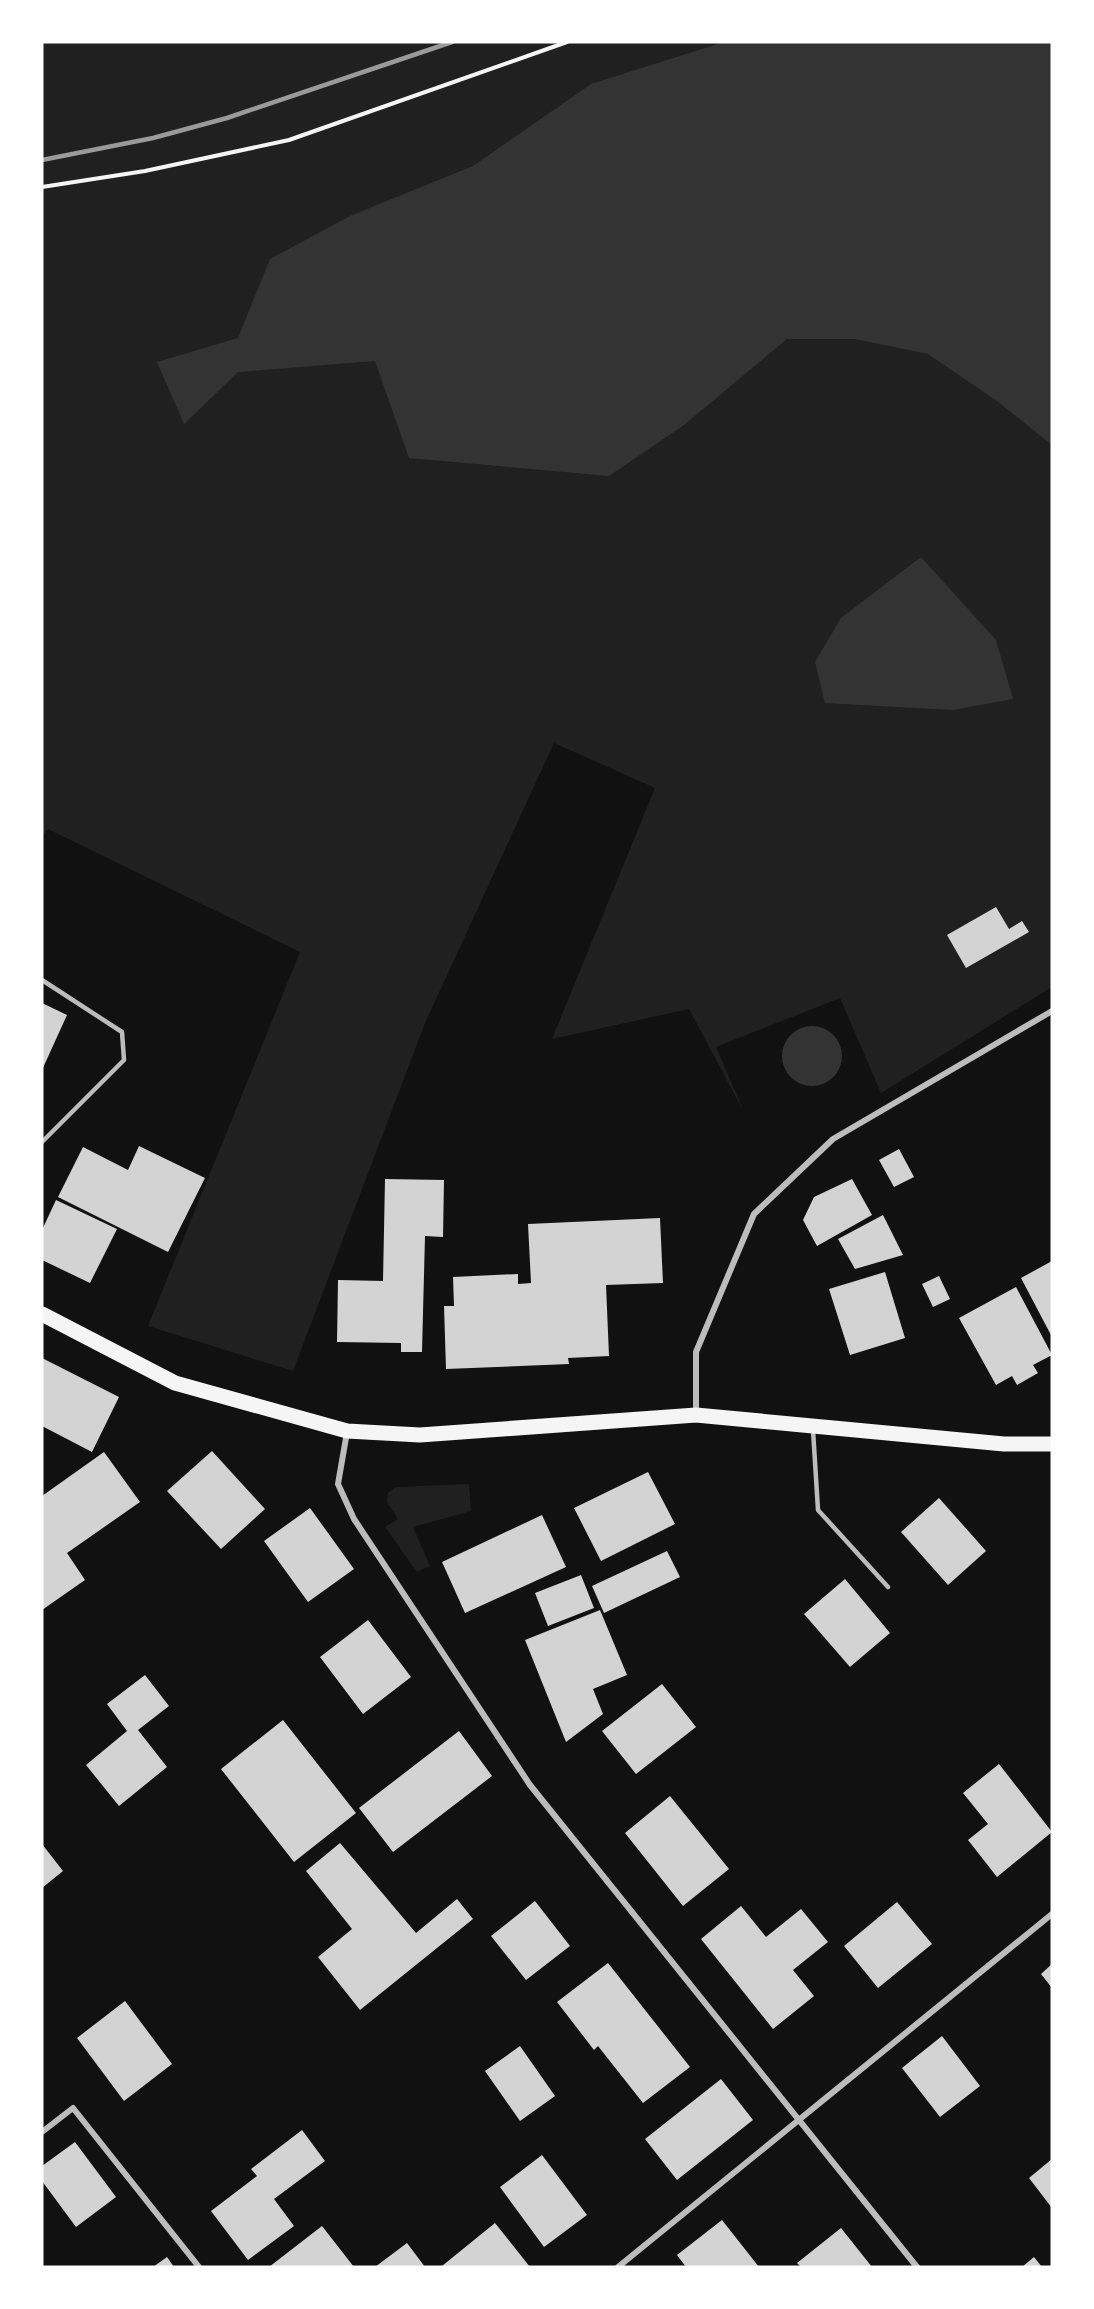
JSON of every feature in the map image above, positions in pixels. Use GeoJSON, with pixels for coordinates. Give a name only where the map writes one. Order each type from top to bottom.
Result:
{"type":"FeatureCollection","features":[{"type":"Feature","properties":{"kind":"main road"},"geometry":{"type":"LineString","coordinates":[[42,1314],[175,1383],[347,1431],[420,1435],[696,1415],[1004,1444],[1052,1444]]}},
{"type":"Feature","properties":{"kind":"street"},"geometry":{"type":"LineString","coordinates":[[696,1415],[696,1352],[754,1214],[833,1139],[1052,1011]]}},
{"type":"Feature","properties":{"kind":"street"},"geometry":{"type":"LineString","coordinates":[[347,1431],[338,1484],[361,1529],[530,1785],[917,2267]]}},
{"type":"Feature","properties":{"kind":"street"},"geometry":{"type":"LineString","coordinates":[[618,2267],[798,2118],[1052,1914]]}},
{"type":"Feature","properties":{"kind":"street"},"geometry":{"type":"LineString","coordinates":[[42,2132],[73,2108],[199,2267]]}},
{"type":"Feature","properties":{"kind":"lane"},"geometry":{"type":"LineString","coordinates":[[42,980],[122,1032],[124,1060],[42,1142]]}},
{"type":"Feature","properties":{"kind":"lane"},"geometry":{"type":"LineString","coordinates":[[813,1427],[818,1510],[888,1587]]}},
{"type":"Feature","properties":{"kind":"path"},"geometry":{"type":"LineString","coordinates":[[42,187],[145,171],[289,140],[567,42]]}},
{"type":"Feature","properties":{"kind":"shaded area"},"geometry":{"type":"Polygon","coordinates":[[[42,42],[1052,42],[1052,987],[881,1093],[840,998],[716,1047],[744,1112],[689,1009],[552,1039],[655,788],[554,743],[425,1023],[293,1371],[148,1326],[300,952],[48,829],[42,838],[42,42]]]}},
{"type":"Feature","properties":{"kind":"shaded area"},"geometry":{"type":"Polygon","coordinates":[[[724,42],[1052,42],[1052,445],[997,401],[928,354],[855,339],[787,339],[684,425],[609,476],[409,458],[375,361],[238,372],[184,424],[157,362],[238,338],[270,259],[350,216],[473,166],[591,84],[724,42]]]}},
{"type":"Feature","properties":{"kind":"shaded area"},"geometry":{"type":"Polygon","coordinates":[[[921,557],[996,640],[1013,699],[953,710],[825,703],[815,662],[841,618],[921,557]]]}},
{"type":"Feature","properties":{"kind":"shaded area"},"geometry":{"type":"Polygon","coordinates":[[[812,1026],[829,1031],[837,1039],[842,1056],[837,1073],[829,1081],[812,1086],[795,1081],[787,1073],[782,1056],[787,1039],[795,1031],[812,1026]]]}},
{"type":"Feature","properties":{"kind":"shaded area"},"geometry":{"type":"Polygon","coordinates":[[[469,1484],[471,1511],[413,1527],[430,1566],[417,1572],[385,1527],[398,1519],[387,1502],[388,1493],[396,1487],[469,1484]]]}},
{"type":"Feature","properties":{"kind":"building"},"geometry":{"type":"Polygon","coordinates":[[[996,907],[1009,929],[1022,921],[1029,932],[966,968],[947,935],[996,907]]]}},
{"type":"Feature","properties":{"kind":"building"},"geometry":{"type":"Polygon","coordinates":[[[42,1003],[67,1015],[42,1070],[42,1003]]]}},
{"type":"Feature","properties":{"kind":"building"},"geometry":{"type":"Polygon","coordinates":[[[139,1146],[205,1178],[168,1252],[58,1197],[83,1147],[128,1170],[139,1146]]]}},
{"type":"Feature","properties":{"kind":"building"},"geometry":{"type":"Polygon","coordinates":[[[899,1149],[914,1177],[894,1187],[879,1160],[899,1149]]]}},
{"type":"Feature","properties":{"kind":"building"},"geometry":{"type":"Polygon","coordinates":[[[385,1179],[444,1180],[443,1237],[425,1236],[422,1352],[401,1352],[401,1343],[337,1342],[338,1280],[383,1281],[385,1179]]]}},
{"type":"Feature","properties":{"kind":"building"},"geometry":{"type":"Polygon","coordinates":[[[852,1179],[872,1215],[817,1246],[803,1220],[814,1197],[852,1179]]]}},
{"type":"Feature","properties":{"kind":"building"},"geometry":{"type":"Polygon","coordinates":[[[56,1200],[117,1229],[90,1283],[42,1260],[42,1230],[56,1200]]]}},
{"type":"Feature","properties":{"kind":"building"},"geometry":{"type":"Polygon","coordinates":[[[883,1215],[903,1255],[855,1269],[838,1239],[883,1215]]]}},
{"type":"Feature","properties":{"kind":"building"},"geometry":{"type":"Polygon","coordinates":[[[660,1218],[663,1283],[606,1285],[609,1356],[568,1358],[569,1364],[446,1369],[444,1306],[454,1306],[453,1277],[518,1274],[518,1284],[531,1283],[528,1224],[660,1218]]]}},
{"type":"Feature","properties":{"kind":"building"},"geometry":{"type":"Polygon","coordinates":[[[1052,1261],[1052,1337],[1021,1278],[1052,1261]]]}},
{"type":"Feature","properties":{"kind":"building"},"geometry":{"type":"Polygon","coordinates":[[[885,1272],[905,1338],[850,1355],[829,1289],[885,1272]]]}},
{"type":"Feature","properties":{"kind":"building"},"geometry":{"type":"Polygon","coordinates":[[[939,1276],[950,1299],[933,1307],[922,1284],[939,1276]]]}},
{"type":"Feature","properties":{"kind":"building"},"geometry":{"type":"Polygon","coordinates":[[[1016,1287],[1052,1355],[1033,1365],[1038,1373],[1017,1385],[1012,1376],[996,1385],[959,1318],[1016,1287]]]}},
{"type":"Feature","properties":{"kind":"building"},"geometry":{"type":"Polygon","coordinates":[[[42,1358],[119,1397],[92,1452],[42,1426],[42,1358]]]}},
{"type":"Feature","properties":{"kind":"building"},"geometry":{"type":"Polygon","coordinates":[[[212,1451],[265,1509],[221,1549],[167,1491],[212,1451]]]}},
{"type":"Feature","properties":{"kind":"building"},"geometry":{"type":"Polygon","coordinates":[[[104,1452],[140,1502],[67,1553],[85,1580],[42,1610],[42,1496],[104,1452]]]}},
{"type":"Feature","properties":{"kind":"building"},"geometry":{"type":"Polygon","coordinates":[[[648,1472],[675,1524],[601,1561],[574,1508],[648,1472]]]}},
{"type":"Feature","properties":{"kind":"building"},"geometry":{"type":"Polygon","coordinates":[[[939,1498],[986,1551],[948,1585],[901,1532],[939,1498]]]}},
{"type":"Feature","properties":{"kind":"building"},"geometry":{"type":"Polygon","coordinates":[[[310,1508],[354,1569],[308,1602],[264,1541],[310,1508]]]}},
{"type":"Feature","properties":{"kind":"building"},"geometry":{"type":"Polygon","coordinates":[[[542,1515],[566,1567],[465,1613],[442,1562],[542,1515]]]}},
{"type":"Feature","properties":{"kind":"building"},"geometry":{"type":"Polygon","coordinates":[[[667,1551],[680,1577],[604,1613],[592,1586],[667,1551]]]}},
{"type":"Feature","properties":{"kind":"building"},"geometry":{"type":"Polygon","coordinates":[[[581,1575],[594,1608],[548,1626],[535,1593],[581,1575]]]}},
{"type":"Feature","properties":{"kind":"building"},"geometry":{"type":"Polygon","coordinates":[[[845,1579],[890,1633],[850,1667],[804,1614],[845,1579]]]}},
{"type":"Feature","properties":{"kind":"building"},"geometry":{"type":"Polygon","coordinates":[[[600,1610],[627,1675],[593,1689],[603,1714],[566,1742],[525,1640],[600,1610]]]}},
{"type":"Feature","properties":{"kind":"building"},"geometry":{"type":"Polygon","coordinates":[[[368,1620],[411,1677],[363,1714],[320,1657],[368,1620]]]}},
{"type":"Feature","properties":{"kind":"building"},"geometry":{"type":"Polygon","coordinates":[[[145,1675],[169,1706],[138,1730],[167,1767],[119,1806],[86,1765],[127,1731],[107,1704],[145,1675]]]}},
{"type":"Feature","properties":{"kind":"building"},"geometry":{"type":"Polygon","coordinates":[[[662,1684],[696,1727],[636,1774],[602,1731],[662,1684]]]}},
{"type":"Feature","properties":{"kind":"building"},"geometry":{"type":"Polygon","coordinates":[[[283,1720],[356,1813],[294,1862],[221,1769],[283,1720]]]}},
{"type":"Feature","properties":{"kind":"building"},"geometry":{"type":"Polygon","coordinates":[[[459,1731],[492,1776],[393,1852],[359,1808],[459,1731]]]}},
{"type":"Feature","properties":{"kind":"building"},"geometry":{"type":"Polygon","coordinates":[[[999,1764],[1052,1832],[997,1877],[968,1840],[988,1824],[963,1793],[999,1764]]]}},
{"type":"Feature","properties":{"kind":"building"},"geometry":{"type":"Polygon","coordinates":[[[670,1796],[729,1869],[683,1906],[625,1833],[670,1796]]]}},
{"type":"Feature","properties":{"kind":"building"},"geometry":{"type":"Polygon","coordinates":[[[340,1843],[416,1933],[457,1899],[473,1919],[360,2010],[318,1957],[352,1929],[306,1871],[340,1843]]]}},
{"type":"Feature","properties":{"kind":"building"},"geometry":{"type":"Polygon","coordinates":[[[42,1844],[63,1871],[42,1888],[42,1844]]]}},
{"type":"Feature","properties":{"kind":"building"},"geometry":{"type":"Polygon","coordinates":[[[535,1901],[570,1946],[526,1980],[491,1936],[535,1901]]]}},
{"type":"Feature","properties":{"kind":"building"},"geometry":{"type":"Polygon","coordinates":[[[897,1902],[932,1944],[878,1988],[844,1946],[897,1902]]]}},
{"type":"Feature","properties":{"kind":"building"},"geometry":{"type":"Polygon","coordinates":[[[741,1906],[766,1937],[801,1909],[828,1942],[793,1970],[814,1996],[773,2029],[701,1939],[741,1906]]]}},
{"type":"Feature","properties":{"kind":"building"},"geometry":{"type":"Polygon","coordinates":[[[608,1963],[690,2067],[643,2103],[598,2046],[594,2050],[557,2002],[608,1963]]]}},
{"type":"Feature","properties":{"kind":"building"},"geometry":{"type":"Polygon","coordinates":[[[1052,1964],[1052,1988],[1041,1974],[1052,1964]]]}},
{"type":"Feature","properties":{"kind":"building"},"geometry":{"type":"Polygon","coordinates":[[[125,2001],[172,2064],[124,2101],[77,2038],[125,2001]]]}},
{"type":"Feature","properties":{"kind":"building"},"geometry":{"type":"Polygon","coordinates":[[[942,2036],[980,2086],[940,2117],[902,2068],[942,2036]]]}},
{"type":"Feature","properties":{"kind":"building"},"geometry":{"type":"Polygon","coordinates":[[[520,2046],[555,2096],[520,2121],[485,2071],[520,2046]]]}},
{"type":"Feature","properties":{"kind":"building"},"geometry":{"type":"Polygon","coordinates":[[[721,2079],[753,2120],[677,2180],[645,2139],[721,2079]]]}},
{"type":"Feature","properties":{"kind":"building"},"geometry":{"type":"Polygon","coordinates":[[[302,2130],[325,2161],[274,2199],[294,2226],[248,2260],[211,2211],[257,2176],[251,2169],[302,2130]]]}},
{"type":"Feature","properties":{"kind":"building"},"geometry":{"type":"Polygon","coordinates":[[[75,2142],[116,2197],[76,2227],[42,2181],[42,2166],[75,2142]]]}},
{"type":"Feature","properties":{"kind":"building"},"geometry":{"type":"Polygon","coordinates":[[[542,2155],[587,2215],[544,2247],[500,2187],[542,2155]]]}},
{"type":"Feature","properties":{"kind":"building"},"geometry":{"type":"Polygon","coordinates":[[[1052,2159],[1052,2208],[1029,2178],[1052,2159]]]}},
{"type":"Feature","properties":{"kind":"building"},"geometry":{"type":"Polygon","coordinates":[[[722,2220],[759,2267],[686,2267],[677,2255],[722,2220]]]}},
{"type":"Feature","properties":{"kind":"building"},"geometry":{"type":"Polygon","coordinates":[[[495,2223],[530,2267],[442,2266],[495,2223]]]}},
{"type":"Feature","properties":{"kind":"building"},"geometry":{"type":"Polygon","coordinates":[[[322,2226],[354,2267],[269,2267],[322,2226]]]}},
{"type":"Feature","properties":{"kind":"building"},"geometry":{"type":"Polygon","coordinates":[[[841,2228],[872,2267],[801,2267],[797,2263],[841,2228]]]}},
{"type":"Feature","properties":{"kind":"building"},"geometry":{"type":"Polygon","coordinates":[[[407,2243],[425,2267],[375,2267],[407,2243]]]}},
{"type":"Feature","properties":{"kind":"building"},"geometry":{"type":"Polygon","coordinates":[[[167,2257],[174,2267],[153,2267],[167,2257]]]}},
{"type":"Feature","properties":{"kind":"building"},"geometry":{"type":"Polygon","coordinates":[[[1034,2257],[1042,2267],[1022,2267],[1034,2257]]]}},
{"type":"Feature","properties":{"kind":"railway"},"geometry":{"type":"LineString","coordinates":[[42,160],[153,138],[227,118],[452,42]]}}]}
